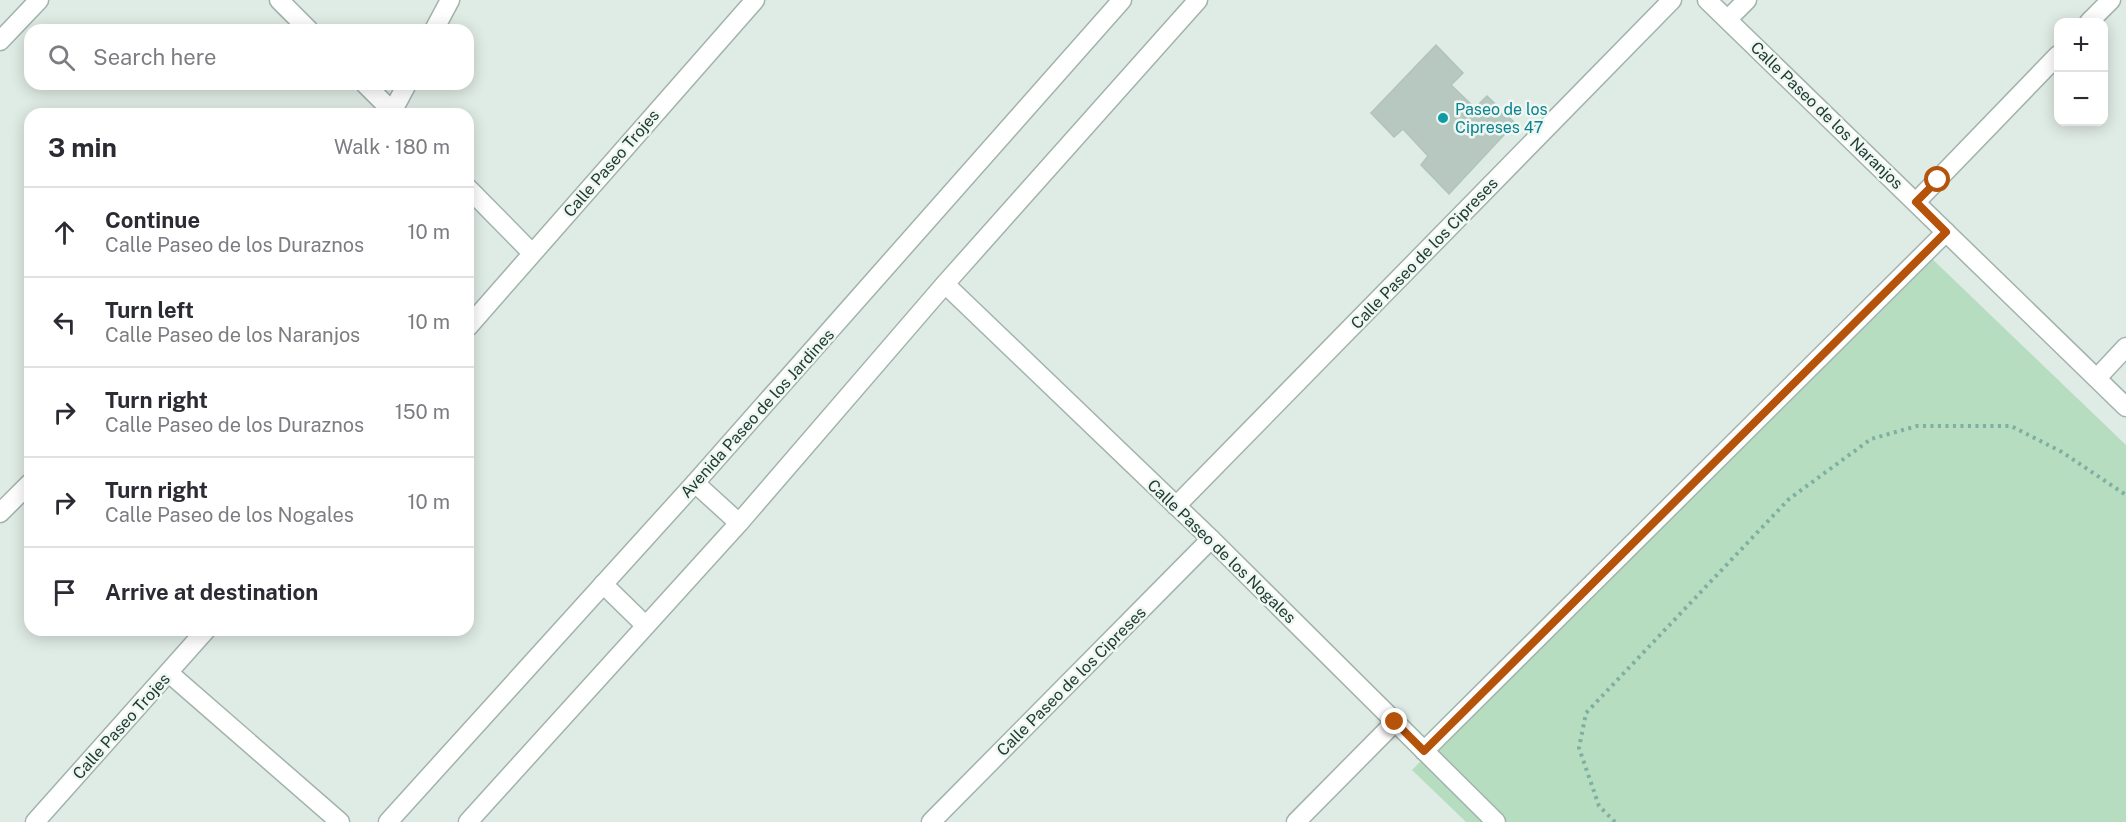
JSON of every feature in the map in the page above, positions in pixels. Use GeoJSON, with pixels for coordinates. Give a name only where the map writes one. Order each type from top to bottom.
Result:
{"type":"FeatureCollection","features":[{"type":"Feature","properties":{"kind":"street"},"geometry":{"type":"LineString","coordinates":[[0,41],[39,0]]}},
{"type":"Feature","properties":{"kind":"street"},"geometry":{"type":"LineString","coordinates":[[279,0],[303,24]]}},
{"type":"Feature","properties":{"kind":"street"},"geometry":{"type":"LineString","coordinates":[[437,24],[450,0]]}},
{"type":"Feature","properties":{"kind":"street","name":"Calle Paseo Trojes"},"geometry":{"type":"LineString","coordinates":[[474,320],[755,0]]}},
{"type":"Feature","properties":{"kind":"street","name":"Avenida Paseo de los Jardines"},"geometry":{"type":"LineString","coordinates":[[388,822],[695,483],[1122,0]]}},
{"type":"Feature","properties":{"kind":"street"},"geometry":{"type":"LineString","coordinates":[[468,822],[644,624],[739,523],[945,284],[1198,0]]}},
{"type":"Feature","properties":{"kind":"street","name":"Calle Paseo de los Cipreses"},"geometry":{"type":"LineString","coordinates":[[1176,506],[1672,0]]}},
{"type":"Feature","properties":{"kind":"street","name":"Calle Paseo de los Naranjos"},"geometry":{"type":"LineString","coordinates":[[1707,0],[2126,407]]}},
{"type":"Feature","properties":{"kind":"street"},"geometry":{"type":"LineString","coordinates":[[1728,20],[1747,0]]}},
{"type":"Feature","properties":{"kind":"street"},"geometry":{"type":"LineString","coordinates":[[2093,18],[2111,0]]}},
{"type":"Feature","properties":{"kind":"street"},"geometry":{"type":"LineString","coordinates":[[1916,202],[2054,59]]}},
{"type":"Feature","properties":{"kind":"street"},"geometry":{"type":"LineString","coordinates":[[371,90],[388,108]]}},
{"type":"Feature","properties":{"kind":"street"},"geometry":{"type":"LineString","coordinates":[[395,108],[404,90]]}},
{"type":"Feature","properties":{"kind":"street"},"geometry":{"type":"LineString","coordinates":[[474,194],[532,253]]}},
{"type":"Feature","properties":{"kind":"street"},"geometry":{"type":"LineString","coordinates":[[1424,751],[1946,232]]}},
{"type":"Feature","properties":{"kind":"street","name":"Calle Paseo de los Nogales"},"geometry":{"type":"LineString","coordinates":[[945,284],[1211,539],[1496,822]]}},
{"type":"Feature","properties":{"kind":"street"},"geometry":{"type":"LineString","coordinates":[[2097,378],[2126,347]]}},
{"type":"Feature","properties":{"kind":"street"},"geometry":{"type":"LineString","coordinates":[[695,483],[739,523]]}},
{"type":"Feature","properties":{"kind":"street"},"geometry":{"type":"LineString","coordinates":[[0,513],[24,489]]}},
{"type":"Feature","properties":{"kind":"street","name":"Calle Paseo de los Cipreses"},"geometry":{"type":"LineString","coordinates":[[931,822],[1211,539]]}},
{"type":"Feature","properties":{"kind":"street"},"geometry":{"type":"LineString","coordinates":[[603,584],[644,624]]}},
{"type":"Feature","properties":{"kind":"street","name":"Calle Paseo Trojes"},"geometry":{"type":"LineString","coordinates":[[35,822],[201,636]]}},
{"type":"Feature","properties":{"kind":"street"},"geometry":{"type":"LineString","coordinates":[[169,673],[340,822]]}},
{"type":"Feature","properties":{"kind":"street"},"geometry":{"type":"LineString","coordinates":[[1296,822],[1395,722]]}},
{"type":"Feature","properties":{"kind":"street"},"geometry":{"type":"LineString","coordinates":[[487,800],[488,822]]}},
{"type":"Feature","properties":{"kind":"path"},"geometry":{"type":"LineString","coordinates":[[1615,822],[1599,806],[1579,748],[1586,713],[1789,499],[1871,439],[1917,426],[2011,426],[2062,452],[2126,495]]}},
{"type":"Feature","properties":{"kind":"green space"},"geometry":{"type":"Polygon","coordinates":[[[1925,252],[2126,445],[2126,822],[1466,822],[1412,770],[1925,252]]]}},
{"type":"Feature","properties":{"kind":"building","name":"Paseo de los Cipreses 47"},"geometry":{"type":"Polygon","coordinates":[[[1436,45],[1463,73],[1451,85],[1475,108],[1487,96],[1515,123],[1449,194],[1421,165],[1428,156],[1403,129],[1394,137],[1371,113],[1436,45]]]}},
{"type":"Feature","properties":{"kind":"place","name":"Paseo de los Cipreses 47"},"geometry":{"type":"Point","coordinates":[1443,118]}},
{"type":"Feature","properties":{"kind":"route"},"geometry":{"type":"LineString","coordinates":[[1395,722],[1424,751],[1946,232],[1916,202],[1938,180]]}}]}
